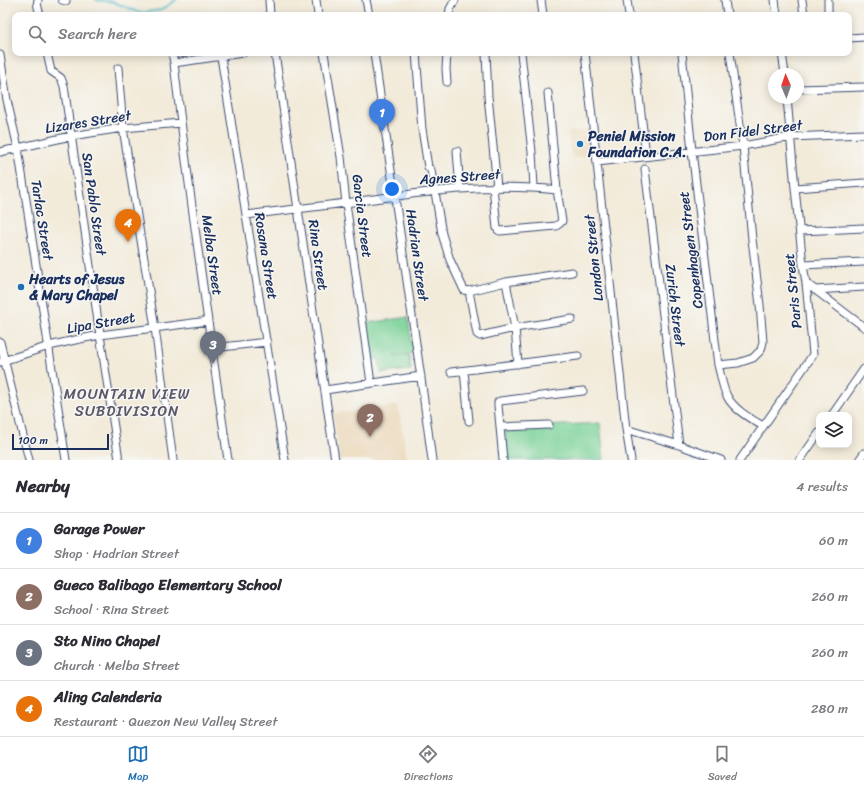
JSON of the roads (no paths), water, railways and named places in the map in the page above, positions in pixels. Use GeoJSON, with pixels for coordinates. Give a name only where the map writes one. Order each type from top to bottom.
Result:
{"type":"FeatureCollection","features":[{"type":"Feature","properties":{"kind":"street"},"geometry":{"type":"LineString","coordinates":[[38,0],[37,2],[39,12]]}},
{"type":"Feature","properties":{"kind":"street"},"geometry":{"type":"LineString","coordinates":[[268,0],[270,12]]}},
{"type":"Feature","properties":{"kind":"street"},"geometry":{"type":"LineString","coordinates":[[316,0],[318,12]]}},
{"type":"Feature","properties":{"kind":"street"},"geometry":{"type":"LineString","coordinates":[[366,0],[368,12]]}},
{"type":"Feature","properties":{"kind":"street"},"geometry":{"type":"LineString","coordinates":[[450,12],[455,0]]}},
{"type":"Feature","properties":{"kind":"street"},"geometry":{"type":"LineString","coordinates":[[541,0],[542,12]]}},
{"type":"Feature","properties":{"kind":"street"},"geometry":{"type":"LineString","coordinates":[[627,0],[629,12]]}},
{"type":"Feature","properties":{"kind":"street"},"geometry":{"type":"LineString","coordinates":[[725,0],[727,12]]}},
{"type":"Feature","properties":{"kind":"street"},"geometry":{"type":"LineString","coordinates":[[775,0],[777,12]]}},
{"type":"Feature","properties":{"kind":"street"},"geometry":{"type":"LineString","coordinates":[[802,0],[804,12]]}},
{"type":"Feature","properties":{"kind":"street"},"geometry":{"type":"LineString","coordinates":[[828,0],[828,12]]}},
{"type":"Feature","properties":{"kind":"street"},"geometry":{"type":"LineString","coordinates":[[852,38],[864,37]]}},
{"type":"Feature","properties":{"kind":"street","name":"Tarlac Street"},"geometry":{"type":"LineString","coordinates":[[0,55],[4,101],[18,148],[66,460]]}},
{"type":"Feature","properties":{"kind":"street","name":"San Pablo Street"},"geometry":{"type":"LineString","coordinates":[[48,56],[51,71],[61,78],[64,86],[70,136],[119,460]]}},
{"type":"Feature","properties":{"kind":"street","name":"Melba Street"},"geometry":{"type":"LineString","coordinates":[[173,56],[228,460]]}},
{"type":"Feature","properties":{"kind":"street"},"geometry":{"type":"LineString","coordinates":[[174,63],[226,56]]}},
{"type":"Feature","properties":{"kind":"street","name":"Rina Street"},"geometry":{"type":"LineString","coordinates":[[275,56],[335,460]]}},
{"type":"Feature","properties":{"kind":"street","name":"Garcia Street"},"geometry":{"type":"LineString","coordinates":[[324,56],[341,157],[371,383]]}},
{"type":"Feature","properties":{"kind":"street","name":"Hadrian Street"},"geometry":{"type":"LineString","coordinates":[[374,56],[432,460]]}},
{"type":"Feature","properties":{"kind":"street"},"geometry":{"type":"LineString","coordinates":[[416,56],[422,129],[428,167],[431,170],[442,234],[450,260],[464,290],[468,291],[506,282],[572,272]]}},
{"type":"Feature","properties":{"kind":"street"},"geometry":{"type":"LineString","coordinates":[[447,56],[447,82]]}},
{"type":"Feature","properties":{"kind":"street"},"geometry":{"type":"LineString","coordinates":[[486,56],[497,228],[500,231],[556,226],[562,221],[557,190],[548,93]]}},
{"type":"Feature","properties":{"kind":"street"},"geometry":{"type":"LineString","coordinates":[[521,56],[532,152],[534,188]]}},
{"type":"Feature","properties":{"kind":"street","name":"London Street"},"geometry":{"type":"LineString","coordinates":[[585,56],[626,429],[631,460]]}},
{"type":"Feature","properties":{"kind":"street"},"geometry":{"type":"LineString","coordinates":[[634,56],[646,156]]}},
{"type":"Feature","properties":{"kind":"street","name":"Copenhagen Street"},"geometry":{"type":"LineString","coordinates":[[682,56],[692,151],[718,365],[727,396],[732,404],[751,419],[764,426]]}},
{"type":"Feature","properties":{"kind":"street"},"geometry":{"type":"LineString","coordinates":[[718,365],[738,363],[753,358],[761,350],[763,342],[743,146],[730,56]]}},
{"type":"Feature","properties":{"kind":"street"},"geometry":{"type":"LineString","coordinates":[[782,56],[784,68]]}},
{"type":"Feature","properties":{"kind":"street","name":"Rosana Street"},"geometry":{"type":"LineString","coordinates":[[221,57],[285,460]]}},
{"type":"Feature","properties":{"kind":"street"},"geometry":{"type":"LineString","coordinates":[[118,68],[123,128],[155,328],[173,460]]}},
{"type":"Feature","properties":{"kind":"street"},"geometry":{"type":"LineString","coordinates":[[804,90],[864,86]]}},
{"type":"Feature","properties":{"kind":"street","name":"Paris Street"},"geometry":{"type":"LineString","coordinates":[[740,460],[812,354],[787,104]]}},
{"type":"Feature","properties":{"kind":"street","name":"Lizares Street"},"geometry":{"type":"LineString","coordinates":[[0,152],[70,136],[123,128],[181,124]]}},
{"type":"Feature","properties":{"kind":"street","name":"Don Fidel Street"},"geometry":{"type":"LineString","coordinates":[[597,162],[743,146],[790,137],[864,134]]}},
{"type":"Feature","properties":{"kind":"street"},"geometry":{"type":"LineString","coordinates":[[457,151],[460,188]]}},
{"type":"Feature","properties":{"kind":"street","name":"Zurich Street"},"geometry":{"type":"LineString","coordinates":[[645,169],[679,445]]}},
{"type":"Feature","properties":{"kind":"street"},"geometry":{"type":"LineString","coordinates":[[795,188],[864,183]]}},
{"type":"Feature","properties":{"kind":"street","name":"Agnes Street"},"geometry":{"type":"LineString","coordinates":[[246,214],[298,209],[395,195],[435,192],[460,188],[495,187],[557,190]]}},
{"type":"Feature","properties":{"kind":"street"},"geometry":{"type":"LineString","coordinates":[[800,231],[864,228]]}},
{"type":"Feature","properties":{"kind":"street"},"geometry":{"type":"LineString","coordinates":[[803,265],[864,262]]}},
{"type":"Feature","properties":{"kind":"street"},"geometry":{"type":"LineString","coordinates":[[506,282],[514,328],[518,364]]}},
{"type":"Feature","properties":{"kind":"street"},"geometry":{"type":"LineString","coordinates":[[806,283],[864,327]]}},
{"type":"Feature","properties":{"kind":"street"},"geometry":{"type":"LineString","coordinates":[[815,290],[864,287]]}},
{"type":"Feature","properties":{"kind":"street"},"geometry":{"type":"LineString","coordinates":[[468,291],[476,328],[478,335],[480,336],[514,328],[572,319]]}},
{"type":"Feature","properties":{"kind":"street","name":"Lipa Street"},"geometry":{"type":"LineString","coordinates":[[3,362],[49,346],[100,335],[208,321]]}},
{"type":"Feature","properties":{"kind":"street"},"geometry":{"type":"LineString","coordinates":[[0,342],[3,362],[29,460]]}},
{"type":"Feature","properties":{"kind":"street"},"geometry":{"type":"LineString","coordinates":[[212,348],[267,342]]}},
{"type":"Feature","properties":{"kind":"street"},"geometry":{"type":"LineString","coordinates":[[451,372],[578,356]]}},
{"type":"Feature","properties":{"kind":"street"},"geometry":{"type":"LineString","coordinates":[[834,412],[864,369]]}},
{"type":"Feature","properties":{"kind":"street"},"geometry":{"type":"LineString","coordinates":[[464,371],[469,422]]}},
{"type":"Feature","properties":{"kind":"street"},"geometry":{"type":"LineString","coordinates":[[325,390],[421,376]]}},
{"type":"Feature","properties":{"kind":"street"},"geometry":{"type":"LineString","coordinates":[[503,460],[498,402],[582,391]]}},
{"type":"Feature","properties":{"kind":"street"},"geometry":{"type":"LineString","coordinates":[[500,427],[549,425]]}},
{"type":"Feature","properties":{"kind":"street"},"geometry":{"type":"LineString","coordinates":[[626,429],[679,445],[721,460]]}},
{"type":"Feature","properties":{"kind":"street"},"geometry":{"type":"LineString","coordinates":[[800,460],[816,437]]}},
{"type":"Feature","properties":{"kind":"street"},"geometry":{"type":"LineString","coordinates":[[859,460],[864,453]]}},
{"type":"Feature","properties":{"kind":"waterway"},"geometry":{"type":"LineString","coordinates":[[96,0],[113,2],[138,12]]}},
{"type":"Feature","properties":{"kind":"waterway"},"geometry":{"type":"LineString","coordinates":[[147,12],[161,10],[176,0]]}},
{"type":"Feature","properties":{"kind":"place","name":"Garage Power"},"geometry":{"type":"Point","coordinates":[382,132]}},
{"type":"Feature","properties":{"kind":"place","name":"Peniel Mission Foundation C.A."},"geometry":{"type":"Point","coordinates":[580,144]}},
{"type":"Feature","properties":{"kind":"place","name":"Aling Calenderia"},"geometry":{"type":"Point","coordinates":[128,242]}},
{"type":"Feature","properties":{"kind":"place","name":"Hearts of Jesus & Mary Chapel"},"geometry":{"type":"Point","coordinates":[21,287]}},
{"type":"Feature","properties":{"kind":"place","name":"Sto Nino Chapel"},"geometry":{"type":"Point","coordinates":[213,364]}},
{"type":"Feature","properties":{"kind":"place","name":"Gueco Balibago Elementary School"},"geometry":{"type":"Point","coordinates":[370,437]}},
{"type":"Feature","properties":{"kind":"district","name":"MOUNTAIN VIEW SUBDIVISION"},"geometry":{"type":"Point","coordinates":[127,402]}}]}
